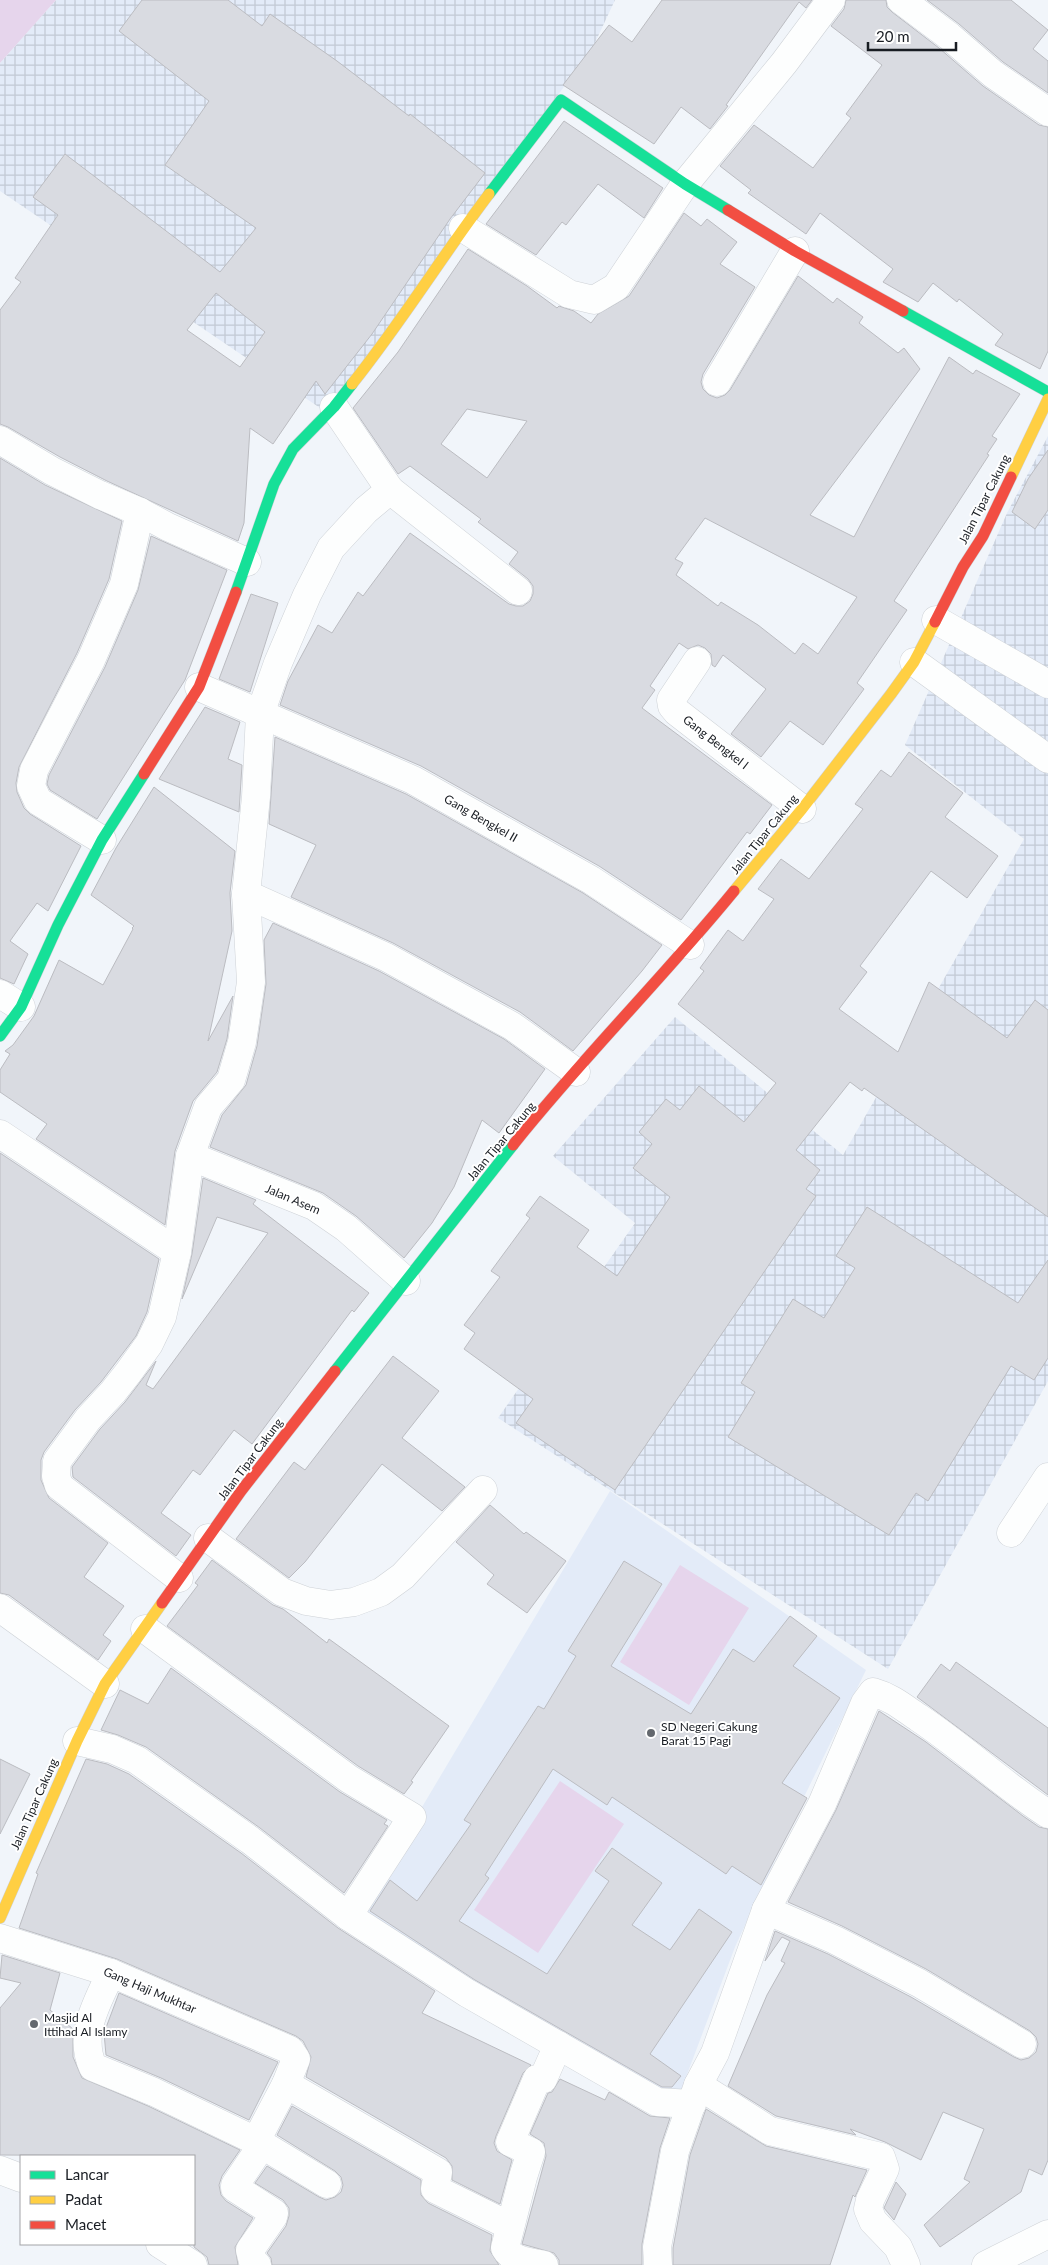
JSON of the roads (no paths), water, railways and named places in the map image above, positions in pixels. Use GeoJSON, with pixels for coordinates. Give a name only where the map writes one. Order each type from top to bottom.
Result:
{"type":"FeatureCollection","features":[{"type":"Feature","properties":{"kind":"street"},"geometry":{"type":"LineString","coordinates":[[463,228],[569,294],[594,300],[616,287],[685,184],[784,63],[831,0]]}},
{"type":"Feature","properties":{"kind":"street"},"geometry":{"type":"LineString","coordinates":[[901,0],[949,36],[993,74],[1048,112]]}},
{"type":"Feature","properties":{"kind":"street"},"geometry":{"type":"LineString","coordinates":[[0,1036],[10,1000],[58,925],[102,840],[200,688],[274,484],[293,449],[334,407],[395,330],[463,228],[561,100],[685,184],[795,250],[1048,392]]}},
{"type":"Feature","properties":{"kind":"street"},"geometry":{"type":"LineString","coordinates":[[717,382],[795,250]]}},
{"type":"Feature","properties":{"kind":"street","name":"Jalan Tipar Cakung"},"geometry":{"type":"LineString","coordinates":[[0,1918],[76,1741],[105,1684],[145,1629],[178,1578],[242,1491],[515,1142],[646,990],[690,946],[802,809],[914,662],[963,566],[987,528],[1048,399]]}},
{"type":"Feature","properties":{"kind":"street"},"geometry":{"type":"LineString","coordinates":[[334,407],[390,490],[518,591]]}},
{"type":"Feature","properties":{"kind":"street"},"geometry":{"type":"LineString","coordinates":[[0,440],[60,475],[100,495],[247,562]]}},
{"type":"Feature","properties":{"kind":"street"},"geometry":{"type":"LineString","coordinates":[[178,1578],[59,1486],[56,1476],[57,1461],[88,1419],[113,1392],[149,1344],[162,1317],[177,1252],[190,1156],[208,1107],[231,1080],[242,1042],[252,982],[246,894],[256,797],[260,714],[278,663],[307,595],[331,548],[366,510],[390,490]]}},
{"type":"Feature","properties":{"kind":"street"},"geometry":{"type":"LineString","coordinates":[[102,840],[38,801],[31,786],[34,770],[91,660],[124,584],[140,512]]}},
{"type":"Feature","properties":{"kind":"street"},"geometry":{"type":"LineString","coordinates":[[936,620],[1048,684]]}},
{"type":"Feature","properties":{"kind":"street","name":"Gang Bengkel I"},"geometry":{"type":"LineString","coordinates":[[696,661],[671,700],[672,706],[677,712],[802,809]]}},
{"type":"Feature","properties":{"kind":"street"},"geometry":{"type":"LineString","coordinates":[[914,662],[1048,759]]}},
{"type":"Feature","properties":{"kind":"street","name":"Gang Bengkel II"},"geometry":{"type":"LineString","coordinates":[[200,688],[413,780],[591,880],[690,946]]}},
{"type":"Feature","properties":{"kind":"street"},"geometry":{"type":"LineString","coordinates":[[246,894],[386,957],[512,1026],[576,1072]]}},
{"type":"Feature","properties":{"kind":"street"},"geometry":{"type":"LineString","coordinates":[[0,1134],[177,1252]]}},
{"type":"Feature","properties":{"kind":"street","name":"Jalan Asem"},"geometry":{"type":"LineString","coordinates":[[190,1156],[320,1210],[346,1228],[406,1281]]}},
{"type":"Feature","properties":{"kind":"street"},"geometry":{"type":"LineString","coordinates":[[1011,1533],[1048,1477]]}},
{"type":"Feature","properties":{"kind":"street"},"geometry":{"type":"LineString","coordinates":[[208,1538],[282,1592],[306,1601],[331,1605],[354,1602],[381,1592],[403,1576],[484,1490]]}},
{"type":"Feature","properties":{"kind":"street"},"geometry":{"type":"LineString","coordinates":[[0,1608],[105,1684]]}},
{"type":"Feature","properties":{"kind":"street"},"geometry":{"type":"LineString","coordinates":[[145,1629],[349,1779],[412,1817],[348,1916]]}},
{"type":"Feature","properties":{"kind":"street"},"geometry":{"type":"LineString","coordinates":[[658,2265],[657,2247],[675,2151],[695,2095],[715,2053],[766,1910],[822,1804],[865,1703],[873,1692],[887,1696],[942,1733],[1017,1794],[1048,1814]]}},
{"type":"Feature","properties":{"kind":"street"},"geometry":{"type":"LineString","coordinates":[[76,1741],[112,1748],[137,1760],[163,1776],[348,1916],[467,1993],[657,2102],[695,2095],[770,2131],[881,2157],[885,2169],[870,2200],[868,2209],[873,2221],[898,2247],[906,2265]]}},
{"type":"Feature","properties":{"kind":"street"},"geometry":{"type":"LineString","coordinates":[[766,1910],[835,1940],[919,1983],[1022,2044]]}},
{"type":"Feature","properties":{"kind":"street","name":"Gang Haji Mukhtar"},"geometry":{"type":"LineString","coordinates":[[0,1938],[111,1973],[290,2050],[296,2059],[286,2084]]}},
{"type":"Feature","properties":{"kind":"street"},"geometry":{"type":"LineString","coordinates":[[111,1973],[93,2010],[89,2029],[89,2058],[93,2067],[154,2092],[259,2143],[327,2184]]}},
{"type":"Feature","properties":{"kind":"street"},"geometry":{"type":"LineString","coordinates":[[544,2265],[514,2258],[505,2248],[531,2152],[510,2142],[537,2079],[543,2079],[558,2045]]}},
{"type":"Feature","properties":{"kind":"street"},"geometry":{"type":"LineString","coordinates":[[257,2265],[253,2262],[250,2250],[274,2213],[237,2191],[235,2185],[259,2143],[286,2084],[438,2172],[435,2189],[510,2226]]}},
{"type":"Feature","properties":{"kind":"street"},"geometry":{"type":"LineString","coordinates":[[0,2170],[20,2178]]}},
{"type":"Feature","properties":{"kind":"street"},"geometry":{"type":"LineString","coordinates":[[986,2265],[1048,2234]]}},
{"type":"Feature","properties":{"kind":"street"},"geometry":{"type":"LineString","coordinates":[[162,2245],[193,2265]]}},
{"type":"Feature","properties":{"kind":"place","name":"SD Negeri Cakung Barat 15 Pagi"},"geometry":{"type":"Point","coordinates":[651,1733]}},
{"type":"Feature","properties":{"kind":"place","name":"Masjid Al Ittihad Al Islamy"},"geometry":{"type":"Point","coordinates":[34,2024]}}]}
